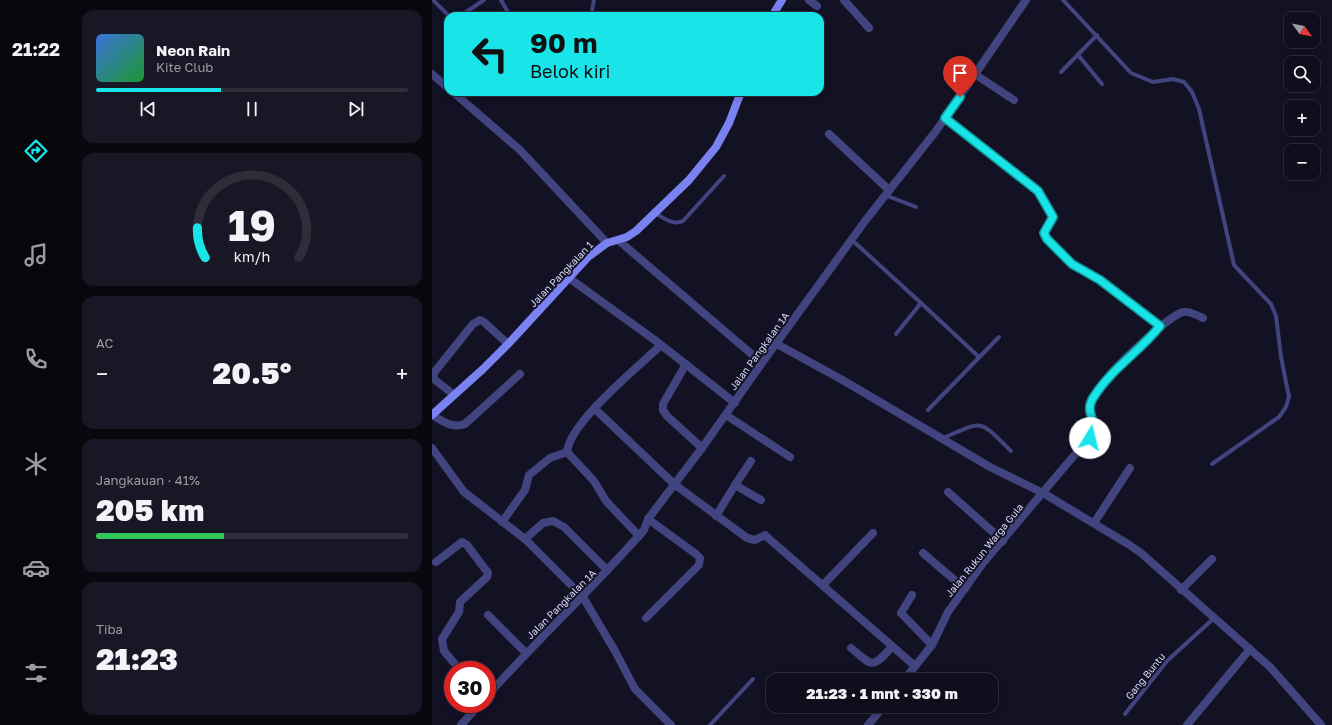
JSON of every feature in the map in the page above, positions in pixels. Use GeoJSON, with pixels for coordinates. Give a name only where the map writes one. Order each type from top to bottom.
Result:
{"type":"FeatureCollection","features":[{"type":"Feature","properties":{"kind":"main road"},"geometry":{"type":"LineString","coordinates":[[774,12],[782,0]]}},
{"type":"Feature","properties":{"kind":"main road","name":"Jalan Pangkalan 1"},"geometry":{"type":"LineString","coordinates":[[432,415],[508,344],[588,257],[607,243],[627,238],[689,180],[716,147],[729,123],[739,96]]}},
{"type":"Feature","properties":{"kind":"street"},"geometry":{"type":"LineString","coordinates":[[809,0],[817,6]]}},
{"type":"Feature","properties":{"kind":"street"},"geometry":{"type":"LineString","coordinates":[[844,0],[869,28]]}},
{"type":"Feature","properties":{"kind":"street","name":"Jalan Pangkalan 1A"},"geometry":{"type":"LineString","coordinates":[[496,686],[526,653],[583,597],[644,530],[648,519],[735,403],[762,363],[852,240],[976,75],[1026,0]]}},
{"type":"Feature","properties":{"kind":"street"},"geometry":{"type":"LineString","coordinates":[[432,74],[444,84]]}},
{"type":"Feature","properties":{"kind":"street"},"geometry":{"type":"LineString","coordinates":[[976,75],[1014,100]]}},
{"type":"Feature","properties":{"kind":"street"},"geometry":{"type":"LineString","coordinates":[[458,96],[520,150],[607,243]]}},
{"type":"Feature","properties":{"kind":"street"},"geometry":{"type":"LineString","coordinates":[[945,118],[1038,191],[1053,217],[1044,233],[1045,236],[1072,264],[1100,280],[1160,326],[1183,312],[1192,313],[1203,318]]}},
{"type":"Feature","properties":{"kind":"street"},"geometry":{"type":"LineString","coordinates":[[829,134],[887,193]]}},
{"type":"Feature","properties":{"kind":"street"},"geometry":{"type":"LineString","coordinates":[[618,240],[762,363]]}},
{"type":"Feature","properties":{"kind":"street"},"geometry":{"type":"LineString","coordinates":[[569,278],[661,345],[735,403]]}},
{"type":"Feature","properties":{"kind":"street"},"geometry":{"type":"LineString","coordinates":[[454,395],[434,380],[433,374],[473,324],[480,320],[484,322],[508,344]]}},
{"type":"Feature","properties":{"kind":"street","name":"Jalan Rukun Warga Gula"},"geometry":{"type":"LineString","coordinates":[[910,673],[932,645],[948,612],[965,589],[1094,432],[1095,426],[1089,410],[1093,399],[1113,371],[1160,326]]}},
{"type":"Feature","properties":{"kind":"street"},"geometry":{"type":"LineString","coordinates":[[777,344],[943,438],[990,467],[1043,493],[1141,553],[1270,668],[1321,725]]}},
{"type":"Feature","properties":{"kind":"street"},"geometry":{"type":"LineString","coordinates":[[567,452],[571,437],[595,409],[661,345]]}},
{"type":"Feature","properties":{"kind":"street"},"geometry":{"type":"LineString","coordinates":[[686,364],[663,404],[663,410],[666,416],[702,448]]}},
{"type":"Feature","properties":{"kind":"street"},"geometry":{"type":"LineString","coordinates":[[432,415],[450,425],[458,426],[465,424],[520,374]]}},
{"type":"Feature","properties":{"kind":"street"},"geometry":{"type":"LineString","coordinates":[[595,409],[674,484],[750,540],[765,535],[916,666]]}},
{"type":"Feature","properties":{"kind":"street"},"geometry":{"type":"LineString","coordinates":[[726,414],[790,457]]}},
{"type":"Feature","properties":{"kind":"street"},"geometry":{"type":"LineString","coordinates":[[432,448],[464,492],[525,539],[583,597],[635,689],[671,725]]}},
{"type":"Feature","properties":{"kind":"street"},"geometry":{"type":"LineString","coordinates":[[502,522],[525,490],[528,475],[550,458],[567,452]]}},
{"type":"Feature","properties":{"kind":"street"},"geometry":{"type":"LineString","coordinates":[[567,452],[594,481],[606,501],[639,536]]}},
{"type":"Feature","properties":{"kind":"street"},"geometry":{"type":"LineString","coordinates":[[716,516],[751,461]]}},
{"type":"Feature","properties":{"kind":"street"},"geometry":{"type":"LineString","coordinates":[[1094,523],[1130,468]]}},
{"type":"Feature","properties":{"kind":"street"},"geometry":{"type":"LineString","coordinates":[[735,485],[761,500]]}},
{"type":"Feature","properties":{"kind":"street"},"geometry":{"type":"LineString","coordinates":[[948,492],[1003,541]]}},
{"type":"Feature","properties":{"kind":"street"},"geometry":{"type":"LineString","coordinates":[[646,618],[699,565],[700,558],[648,519]]}},
{"type":"Feature","properties":{"kind":"street"},"geometry":{"type":"LineString","coordinates":[[525,539],[543,523],[552,521],[564,527],[607,570]]}},
{"type":"Feature","properties":{"kind":"street"},"geometry":{"type":"LineString","coordinates":[[823,585],[873,533]]}},
{"type":"Feature","properties":{"kind":"street"},"geometry":{"type":"LineString","coordinates":[[436,562],[462,542],[467,545],[488,573],[486,577],[460,602],[459,612],[442,639],[444,651],[452,661]]}},
{"type":"Feature","properties":{"kind":"street"},"geometry":{"type":"LineString","coordinates":[[923,553],[965,589]]}},
{"type":"Feature","properties":{"kind":"street"},"geometry":{"type":"LineString","coordinates":[[1181,590],[1212,558]]}},
{"type":"Feature","properties":{"kind":"street"},"geometry":{"type":"LineString","coordinates":[[912,595],[901,613],[932,645]]}},
{"type":"Feature","properties":{"kind":"street"},"geometry":{"type":"LineString","coordinates":[[488,615],[526,653]]}},
{"type":"Feature","properties":{"kind":"street"},"geometry":{"type":"LineString","coordinates":[[850,648],[873,664],[878,662],[891,648]]}},
{"type":"Feature","properties":{"kind":"street"},"geometry":{"type":"LineString","coordinates":[[1187,725],[1250,649]]}},
{"type":"Feature","properties":{"kind":"street"},"geometry":{"type":"LineString","coordinates":[[461,725],[472,713]]}},
{"type":"Feature","properties":{"kind":"street"},"geometry":{"type":"LineString","coordinates":[[868,725],[878,713]]}},
{"type":"Feature","properties":{"kind":"lane"},"geometry":{"type":"LineString","coordinates":[[433,0],[445,12]]}},
{"type":"Feature","properties":{"kind":"lane"},"geometry":{"type":"LineString","coordinates":[[466,12],[484,0]]}},
{"type":"Feature","properties":{"kind":"lane"},"geometry":{"type":"LineString","coordinates":[[502,0],[508,12]]}},
{"type":"Feature","properties":{"kind":"lane"},"geometry":{"type":"LineString","coordinates":[[592,12],[594,0]]}},
{"type":"Feature","properties":{"kind":"lane"},"geometry":{"type":"LineString","coordinates":[[1063,0],[1131,73],[1142,79],[1153,82],[1173,79],[1184,82],[1192,92],[1199,109],[1234,265],[1271,304],[1276,316],[1281,357],[1289,397],[1286,407],[1279,417],[1212,464]]}},
{"type":"Feature","properties":{"kind":"lane"},"geometry":{"type":"LineString","coordinates":[[1061,72],[1096,35]]}},
{"type":"Feature","properties":{"kind":"lane"},"geometry":{"type":"LineString","coordinates":[[1078,55],[1102,84]]}},
{"type":"Feature","properties":{"kind":"lane"},"geometry":{"type":"LineString","coordinates":[[655,213],[673,223],[677,224],[683,221],[724,176]]}},
{"type":"Feature","properties":{"kind":"lane"},"geometry":{"type":"LineString","coordinates":[[887,193],[916,207]]}},
{"type":"Feature","properties":{"kind":"lane"},"geometry":{"type":"LineString","coordinates":[[852,240],[979,357]]}},
{"type":"Feature","properties":{"kind":"lane"},"geometry":{"type":"LineString","coordinates":[[896,334],[921,303]]}},
{"type":"Feature","properties":{"kind":"lane"},"geometry":{"type":"LineString","coordinates":[[928,410],[999,337]]}},
{"type":"Feature","properties":{"kind":"lane"},"geometry":{"type":"LineString","coordinates":[[943,438],[975,424],[981,425],[986,427],[1011,451]]}},
{"type":"Feature","properties":{"kind":"lane","name":"Gang Buntu"},"geometry":{"type":"LineString","coordinates":[[1125,714],[1167,661],[1214,618]]}},
{"type":"Feature","properties":{"kind":"lane"},"geometry":{"type":"LineString","coordinates":[[710,725],[753,679]]}},
{"type":"Feature","properties":{"kind":"route"},"geometry":{"type":"LineString","coordinates":[[960,97],[945,118],[1038,191],[1053,217],[1044,233],[1047,239],[1072,264],[1100,280],[1160,326],[1113,371],[1093,399],[1089,410],[1095,426],[1094,432],[1090,438]]}}]}
